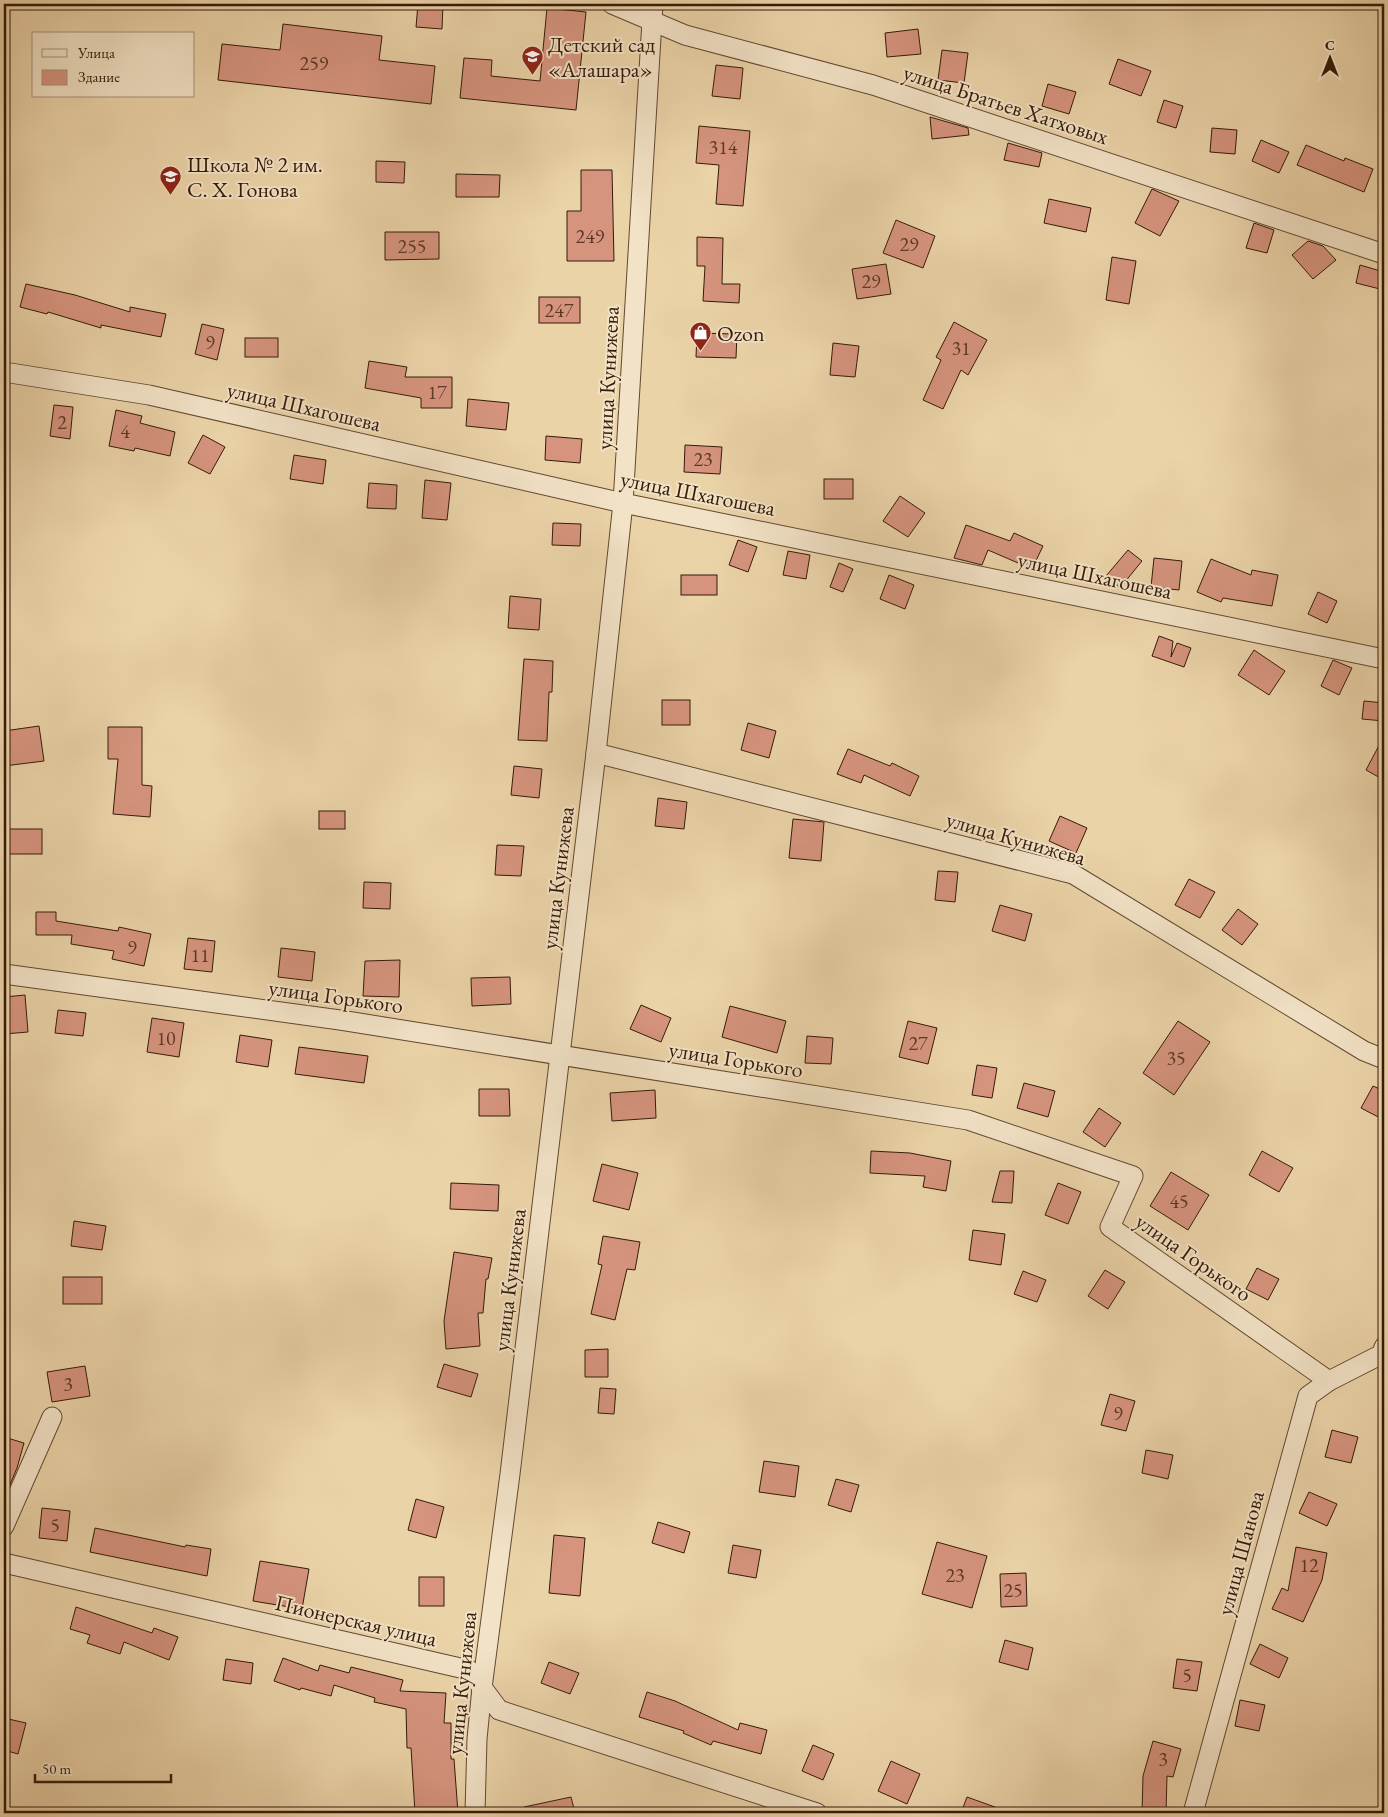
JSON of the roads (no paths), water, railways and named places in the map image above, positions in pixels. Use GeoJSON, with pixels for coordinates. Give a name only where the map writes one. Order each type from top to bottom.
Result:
{"type":"FeatureCollection","features":[{"type":"Feature","properties":{"kind":"street","name":"улица Братьев Хатховых"},"geometry":{"type":"LineString","coordinates":[[612,4],[652,12],[685,35],[873,85],[1384,254]]}},
{"type":"Feature","properties":{"kind":"street","name":"улица Кунижева"},"geometry":{"type":"LineString","coordinates":[[474,1813],[477,1739],[482,1688],[510,1474],[596,753],[623,503],[652,12]]}},
{"type":"Feature","properties":{"kind":"street","name":"улица Шхагошева"},"geometry":{"type":"LineString","coordinates":[[4,372],[149,395],[623,503],[1384,659]]}},
{"type":"Feature","properties":{"kind":"street","name":"улица Кунижева"},"geometry":{"type":"LineString","coordinates":[[596,753],[1073,874],[1364,1051],[1384,1059]]}},
{"type":"Feature","properties":{"kind":"street","name":"улица Горького"},"geometry":{"type":"LineString","coordinates":[[4,974],[340,1020],[968,1120],[1133,1176],[1110,1227],[1329,1381]]}},
{"type":"Feature","properties":{"kind":"street","name":"улица Шанова"},"geometry":{"type":"LineString","coordinates":[[1193,1813],[1308,1396],[1329,1381],[1382,1354],[1384,1347]]}},
{"type":"Feature","properties":{"kind":"street"},"geometry":{"type":"LineString","coordinates":[[4,1526],[52,1417]]}},
{"type":"Feature","properties":{"kind":"street","name":"Пионерская улица"},"geometry":{"type":"LineString","coordinates":[[4,1563],[469,1670],[499,1710],[817,1813]]}},
{"type":"Feature","properties":{"kind":"place","name":"Детский сад «Алашара»"},"geometry":{"type":"Point","coordinates":[532,76]}},
{"type":"Feature","properties":{"kind":"place","name":"Школа № 2 им. С. Х. Гонова"},"geometry":{"type":"Point","coordinates":[171,196]}},
{"type":"Feature","properties":{"kind":"place","name":"Ozon"},"geometry":{"type":"Point","coordinates":[701,352]}}]}
